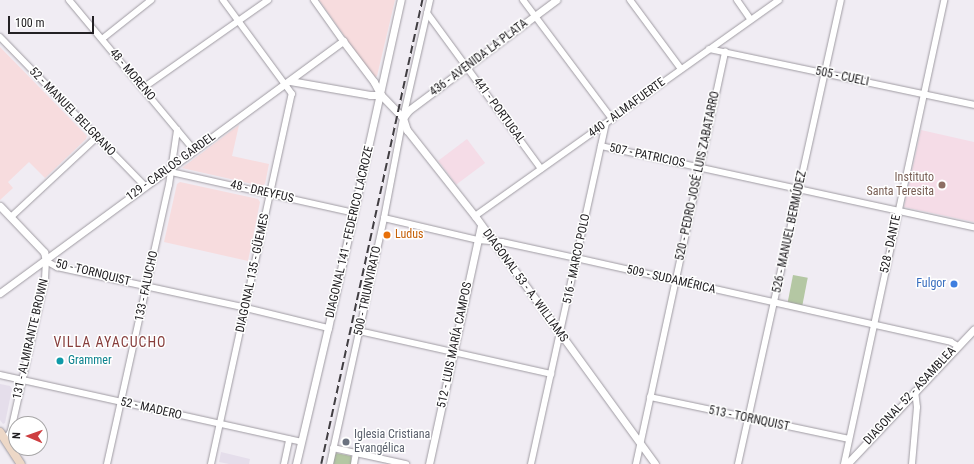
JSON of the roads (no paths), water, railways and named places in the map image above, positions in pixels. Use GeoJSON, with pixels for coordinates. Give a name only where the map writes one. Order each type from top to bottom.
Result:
{"type":"FeatureCollection","features":[{"type":"Feature","properties":{"kind":"main road"},"geometry":{"type":"LineString","coordinates":[[2,435],[20,464]]}},
{"type":"Feature","properties":{"kind":"street","name":"48 - MORENO"},"geometry":{"type":"LineString","coordinates":[[69,0],[194,150]]}},
{"type":"Feature","properties":{"kind":"street"},"geometry":{"type":"LineString","coordinates":[[102,40],[151,0]]}},
{"type":"Feature","properties":{"kind":"street","name":"DIAGONAL 135 - GÜEMES"},"geometry":{"type":"LineString","coordinates":[[211,464],[291,99],[291,92],[287,83],[238,22],[223,0]]}},
{"type":"Feature","properties":{"kind":"street"},"geometry":{"type":"LineString","coordinates":[[143,88],[268,0]]}},
{"type":"Feature","properties":{"kind":"street"},"geometry":{"type":"LineString","coordinates":[[287,83],[380,96],[374,82],[314,0]]}},
{"type":"Feature","properties":{"kind":"street","name":"DIAGONAL 141 - FEDERICO LACROZE"},"geometry":{"type":"LineString","coordinates":[[296,464],[401,0]]}},
{"type":"Feature","properties":{"kind":"street","name":"500 - TRIUNVIRATO"},"geometry":{"type":"LineString","coordinates":[[330,464],[384,218],[403,118],[430,0]]}},
{"type":"Feature","properties":{"kind":"street"},"geometry":{"type":"LineString","coordinates":[[523,0],[612,119]]}},
{"type":"Feature","properties":{"kind":"street","name":"436 - AVENIDA LA PLATA"},"geometry":{"type":"LineString","coordinates":[[403,118],[409,110],[556,0]]}},
{"type":"Feature","properties":{"kind":"street"},"geometry":{"type":"LineString","coordinates":[[630,0],[681,69]]}},
{"type":"Feature","properties":{"kind":"street"},"geometry":{"type":"LineString","coordinates":[[737,0],[751,20]]}},
{"type":"Feature","properties":{"kind":"street","name":"440 - ALMAFUERTE"},"geometry":{"type":"LineString","coordinates":[[475,216],[779,0]]}},
{"type":"Feature","properties":{"kind":"street","name":"526 - MANUEL BERMÚDEZ"},"geometry":{"type":"LineString","coordinates":[[738,464],[841,0]]}},
{"type":"Feature","properties":{"kind":"street","name":"528 - DANTE"},"geometry":{"type":"LineString","coordinates":[[845,464],[873,325],[944,0]]}},
{"type":"Feature","properties":{"kind":"street","name":"441 - PORTUGAL"},"geometry":{"type":"LineString","coordinates":[[428,13],[541,169]]}},
{"type":"Feature","properties":{"kind":"street","name":"52 - MANUEL BELGRANO"},"geometry":{"type":"LineString","coordinates":[[0,37],[96,138],[145,186]]}},
{"type":"Feature","properties":{"kind":"street","name":"129 - CARLOS GARDEL"},"geometry":{"type":"LineString","coordinates":[[0,293],[145,186],[171,169],[194,150],[343,41]]}},
{"type":"Feature","properties":{"kind":"street","name":"505 - CUELI"},"geometry":{"type":"LineString","coordinates":[[710,49],[974,105]]}},
{"type":"Feature","properties":{"kind":"street","name":"520 - PEDRO JOSÉ LUIS ZABATARRO"},"geometry":{"type":"LineString","coordinates":[[636,464],[725,52]]}},
{"type":"Feature","properties":{"kind":"street","name":"DIAGONAL 53 - A. WILLIAMS"},"geometry":{"type":"LineString","coordinates":[[380,96],[403,118],[407,130],[475,216],[655,464]]}},
{"type":"Feature","properties":{"kind":"street","name":"516 - MARCO POLO"},"geometry":{"type":"LineString","coordinates":[[531,464],[606,124]]}},
{"type":"Feature","properties":{"kind":"street","name":"133 - FALUCHO"},"geometry":{"type":"LineString","coordinates":[[108,464],[171,169],[177,130]]}},
{"type":"Feature","properties":{"kind":"street"},"geometry":{"type":"LineString","coordinates":[[11,217],[96,138]]}},
{"type":"Feature","properties":{"kind":"street","name":"507 - PATRICIOS"},"geometry":{"type":"LineString","coordinates":[[601,146],[974,227]]}},
{"type":"Feature","properties":{"kind":"street","name":"48 - DREYFUS"},"geometry":{"type":"LineString","coordinates":[[171,169],[354,213]]}},
{"type":"Feature","properties":{"kind":"street"},"geometry":{"type":"LineString","coordinates":[[0,206],[44,252],[46,260]]}},
{"type":"Feature","properties":{"kind":"street","name":"509 - SUDAMÉRICA"},"geometry":{"type":"LineString","coordinates":[[384,218],[478,240],[576,258],[951,342],[958,346]]}},
{"type":"Feature","properties":{"kind":"street","name":"512 - LUIS MARÍA CAMPOS"},"geometry":{"type":"LineString","coordinates":[[429,464],[481,226]]}},
{"type":"Feature","properties":{"kind":"street","name":"50 - TORNQUIST"},"geometry":{"type":"LineString","coordinates":[[46,260],[57,267],[246,308],[328,328]]}},
{"type":"Feature","properties":{"kind":"street","name":"131 - ALMIRANTE BROWN"},"geometry":{"type":"LineString","coordinates":[[2,435],[10,433],[45,279],[46,260]]}},
{"type":"Feature","properties":{"kind":"street","name":"DIAGONAL 52 - ASAMBLEA"},"geometry":{"type":"LineString","coordinates":[[845,464],[974,329]]}},
{"type":"Feature","properties":{"kind":"street"},"geometry":{"type":"LineString","coordinates":[[359,331],[551,374]]}},
{"type":"Feature","properties":{"kind":"street","name":"52 - MADERO"},"geometry":{"type":"LineString","coordinates":[[0,375],[301,442]]}},
{"type":"Feature","properties":{"kind":"street"},"geometry":{"type":"LineString","coordinates":[[912,464],[917,407],[915,391]]}},
{"type":"Feature","properties":{"kind":"street","name":"513 - TORNQUIST"},"geometry":{"type":"LineString","coordinates":[[650,397],[748,419],[849,439]]}},
{"type":"Feature","properties":{"kind":"street"},"geometry":{"type":"LineString","coordinates":[[284,464],[289,440]]}},
{"type":"Feature","properties":{"kind":"street"},"geometry":{"type":"LineString","coordinates":[[333,448],[406,464]]}},
{"type":"Feature","properties":{"kind":"street"},"geometry":{"type":"LineString","coordinates":[[354,464],[356,453]]}},
{"type":"Feature","properties":{"kind":"railway"},"geometry":{"type":"LineString","coordinates":[[321,464],[422,0]]}},
{"type":"Feature","properties":{"kind":"place","name":"Instituto Santa Teresita"},"geometry":{"type":"Point","coordinates":[942,185]}},
{"type":"Feature","properties":{"kind":"place","name":"Ludus"},"geometry":{"type":"Point","coordinates":[387,235]}},
{"type":"Feature","properties":{"kind":"place","name":"Fulgor"},"geometry":{"type":"Point","coordinates":[954,284]}},
{"type":"Feature","properties":{"kind":"place","name":"Grammer"},"geometry":{"type":"Point","coordinates":[60,361]}},
{"type":"Feature","properties":{"kind":"place","name":"Iglesia Cristiana Evangélica"},"geometry":{"type":"Point","coordinates":[346,442]}},
{"type":"Feature","properties":{"kind":"district","name":"VILLA AYACUCHO"},"geometry":{"type":"Point","coordinates":[110,342]}}]}
